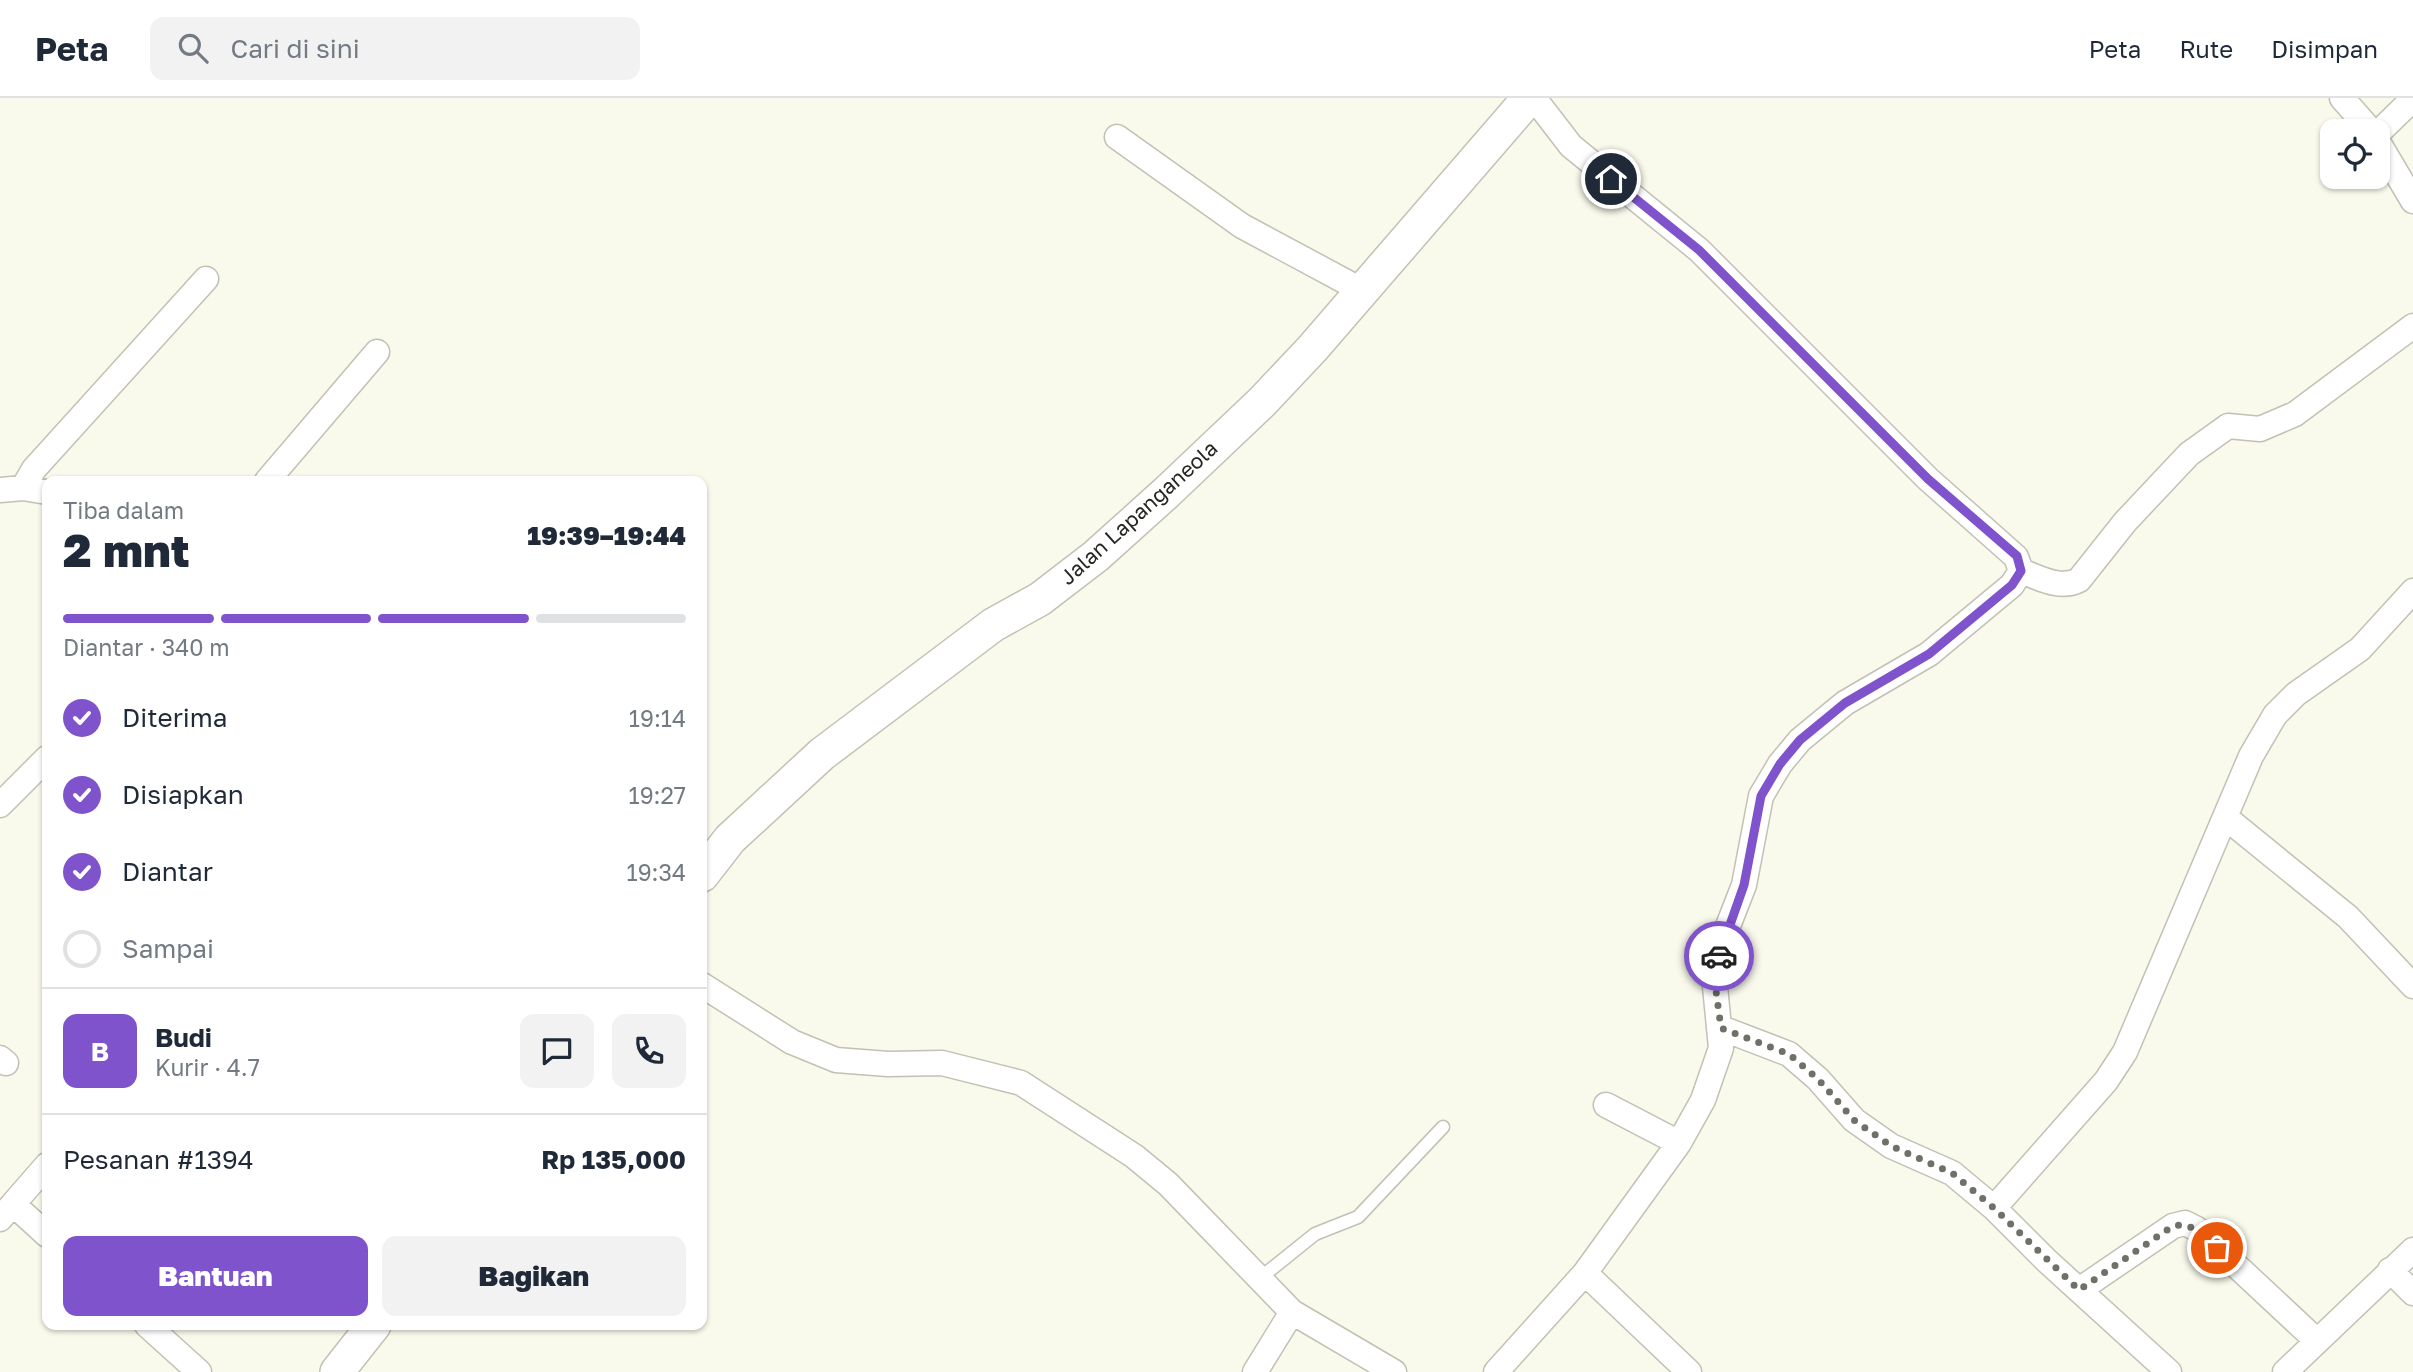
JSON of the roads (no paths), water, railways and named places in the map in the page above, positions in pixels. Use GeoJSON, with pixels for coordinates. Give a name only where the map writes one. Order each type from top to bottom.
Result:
{"type":"FeatureCollection","features":[{"type":"Feature","properties":{"kind":"street","name":"Jalan Lapanganeola"},"geometry":{"type":"LineString","coordinates":[[707,868],[730,839],[822,754],[993,625],[1040,599],[1096,556],[1262,402],[1531,98]]}},
{"type":"Feature","properties":{"kind":"street"},"geometry":{"type":"LineString","coordinates":[[1496,1372],[1585,1273],[1691,1125],[1721,1048],[1714,976],[1721,944],[1744,885],[1761,796],[1780,764],[1800,740],[1845,703],[1929,654],[2012,585],[2021,571],[2017,556],[1928,479],[1699,250],[1571,146],[1531,98]]}},
{"type":"Feature","properties":{"kind":"street"},"geometry":{"type":"LineString","coordinates":[[2342,98],[2360,119]]}},
{"type":"Feature","properties":{"kind":"street"},"geometry":{"type":"LineString","coordinates":[[2390,121],[2413,99]]}},
{"type":"Feature","properties":{"kind":"street"},"geometry":{"type":"LineString","coordinates":[[1117,137],[1242,226],[1363,291]]}},
{"type":"Feature","properties":{"kind":"street"},"geometry":{"type":"LineString","coordinates":[[2390,162],[2413,201]]}},
{"type":"Feature","properties":{"kind":"street"},"geometry":{"type":"LineString","coordinates":[[24,490],[34,469],[206,279]]}},
{"type":"Feature","properties":{"kind":"street"},"geometry":{"type":"LineString","coordinates":[[2021,571],[2058,585],[2070,585],[2079,580],[2124,522],[2189,454],[2228,426],[2260,429],[2295,414],[2413,326]]}},
{"type":"Feature","properties":{"kind":"street"},"geometry":{"type":"LineString","coordinates":[[271,476],[377,352]]}},
{"type":"Feature","properties":{"kind":"street"},"geometry":{"type":"LineString","coordinates":[[1994,1208],[2106,1081],[2125,1052],[2251,756],[2275,715],[2296,694],[2360,649],[2413,591]]}},
{"type":"Feature","properties":{"kind":"street"},"geometry":{"type":"LineString","coordinates":[[0,805],[42,763]]}},
{"type":"Feature","properties":{"kind":"street"},"geometry":{"type":"LineString","coordinates":[[2225,817],[2348,917],[2413,986]]}},
{"type":"Feature","properties":{"kind":"street"},"geometry":{"type":"LineString","coordinates":[[707,988],[793,1042],[836,1060],[888,1064],[942,1063],[1021,1083],[1134,1156],[1168,1184],[1292,1312],[1394,1372]]}},
{"type":"Feature","properties":{"kind":"street"},"geometry":{"type":"LineString","coordinates":[[1721,1028],[1789,1054],[1818,1079],[1854,1120],[1891,1146],[1952,1173],[1994,1208],[2169,1372]]}},
{"type":"Feature","properties":{"kind":"street"},"geometry":{"type":"LineString","coordinates":[[1606,1105],[1679,1143]]}},
{"type":"Feature","properties":{"kind":"street"},"geometry":{"type":"LineString","coordinates":[[42,1171],[6,1211],[42,1232]]}},
{"type":"Feature","properties":{"kind":"street"},"geometry":{"type":"LineString","coordinates":[[2079,1290],[2173,1226],[2185,1223],[2197,1229],[2317,1341]]}},
{"type":"Feature","properties":{"kind":"street"},"geometry":{"type":"LineString","coordinates":[[2285,1372],[2413,1250]]}},
{"type":"Feature","properties":{"kind":"street"},"geometry":{"type":"LineString","coordinates":[[2390,1270],[2413,1293]]}},
{"type":"Feature","properties":{"kind":"street"},"geometry":{"type":"LineString","coordinates":[[1585,1273],[1689,1372]]}},
{"type":"Feature","properties":{"kind":"street"},"geometry":{"type":"LineString","coordinates":[[1255,1372],[1292,1312]]}},
{"type":"Feature","properties":{"kind":"street"},"geometry":{"type":"LineString","coordinates":[[153,1330],[199,1372]]}},
{"type":"Feature","properties":{"kind":"street"},"geometry":{"type":"LineString","coordinates":[[337,1372],[370,1330]]}},
{"type":"Feature","properties":{"kind":"lane"},"geometry":{"type":"LineString","coordinates":[[1259,1279],[1315,1234],[1358,1217],[1443,1127]]}}]}
